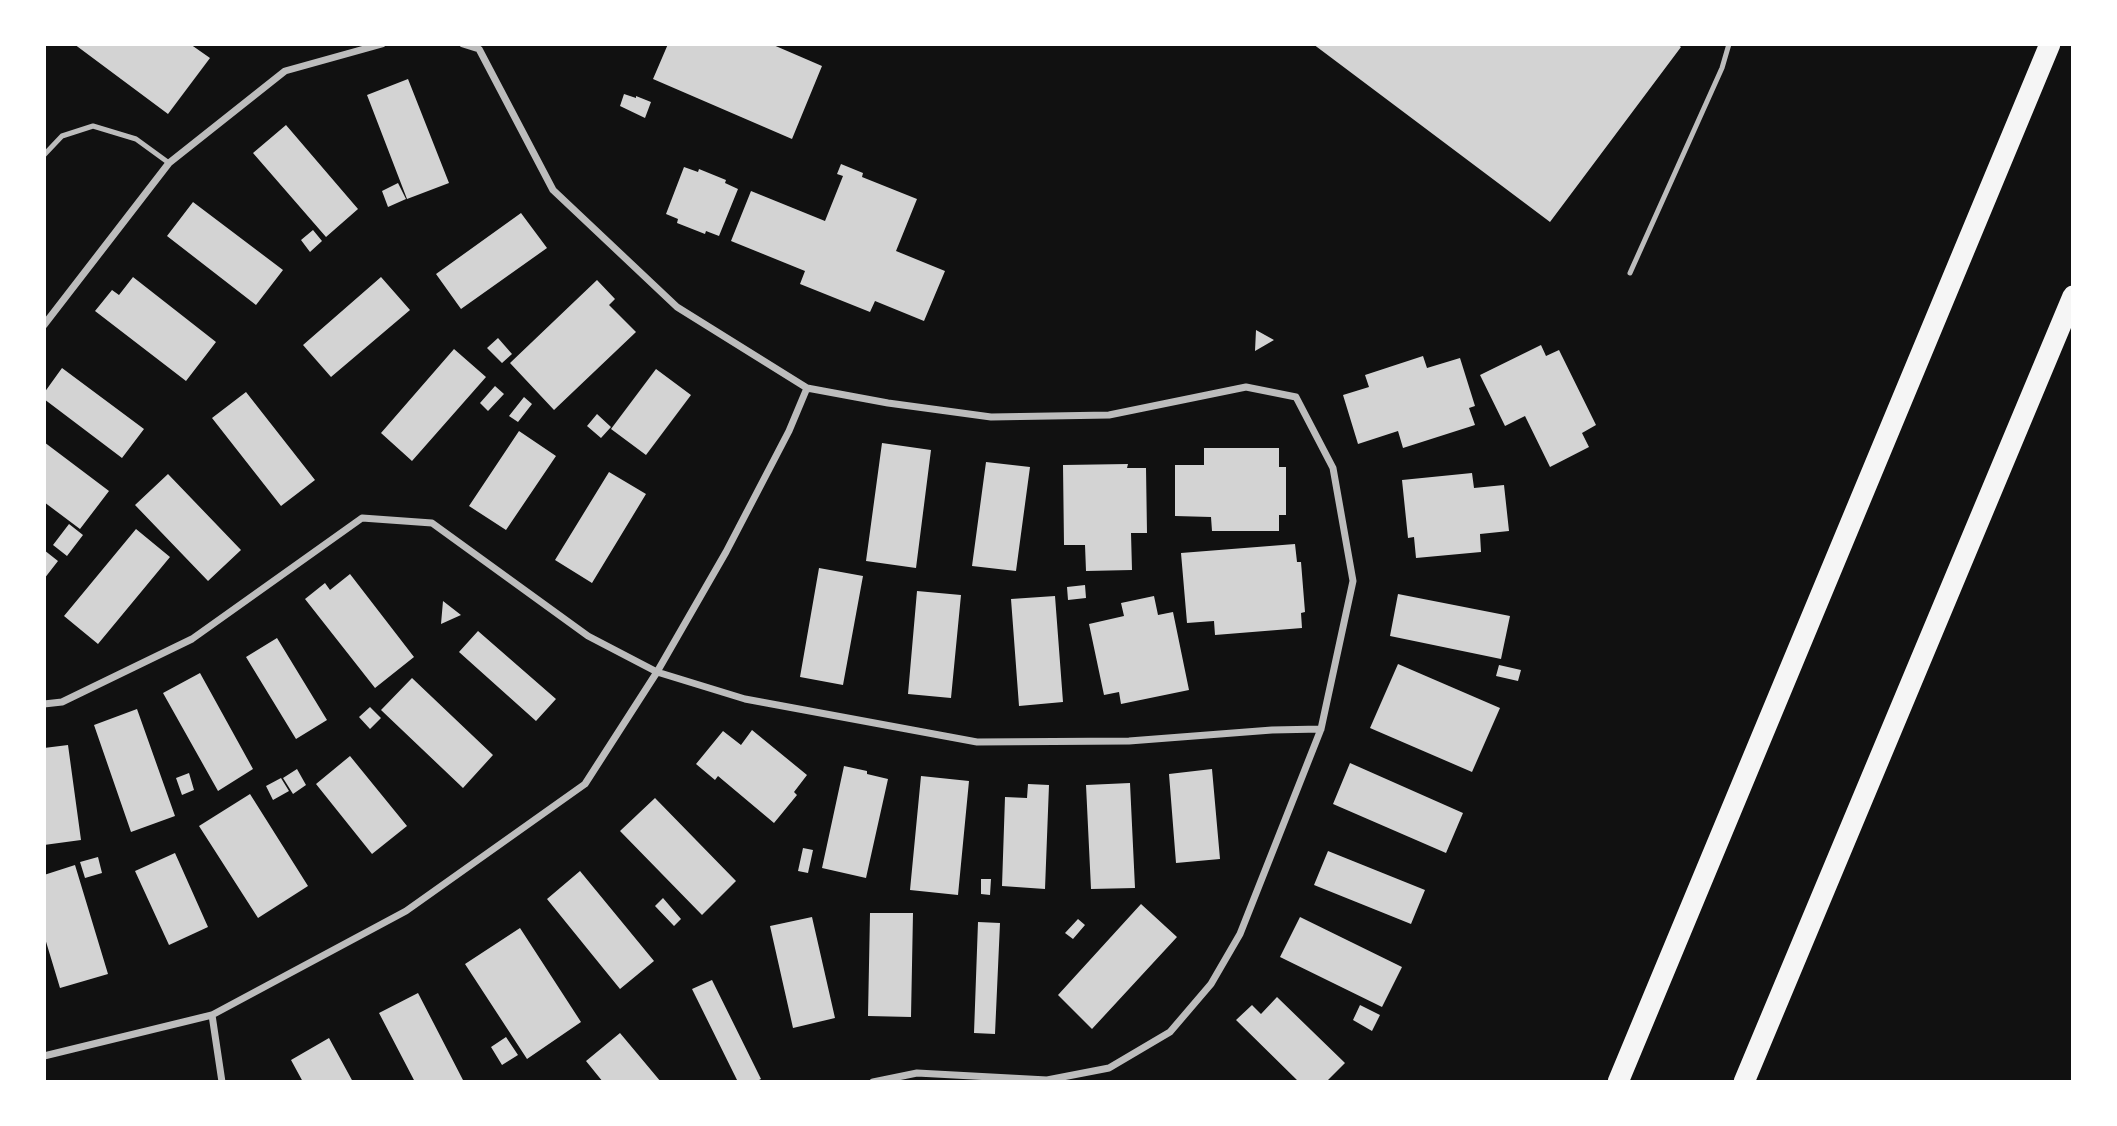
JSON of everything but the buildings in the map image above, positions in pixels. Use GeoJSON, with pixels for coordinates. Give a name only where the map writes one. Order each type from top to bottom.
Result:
{"type":"FeatureCollection","features":[{"type":"Feature","properties":{"kind":"highway"},"geometry":{"type":"LineString","coordinates":[[1618,1082],[2050,44]]}},
{"type":"Feature","properties":{"kind":"highway"},"geometry":{"type":"LineString","coordinates":[[1744,1082],[2073,296]]}},
{"type":"Feature","properties":{"kind":"street"},"geometry":{"type":"LineString","coordinates":[[44,325],[169,163],[285,71],[382,44]]}},
{"type":"Feature","properties":{"kind":"street"},"geometry":{"type":"LineString","coordinates":[[463,44],[479,49],[553,190],[677,307],[807,388],[888,403],[991,417],[1109,415],[1246,387],[1296,397],[1333,468],[1353,581],[1321,729],[1240,934],[1211,985],[1170,1032],[1109,1068],[1047,1080],[917,1073],[873,1082]]}},
{"type":"Feature","properties":{"kind":"street"},"geometry":{"type":"LineString","coordinates":[[44,1056],[212,1015],[406,911],[585,784],[657,672],[726,552],[789,431],[807,388]]}},
{"type":"Feature","properties":{"kind":"street"},"geometry":{"type":"LineString","coordinates":[[44,704],[62,702],[192,639],[362,517],[432,523],[588,636],[657,672],[745,699],[976,742],[1129,741],[1321,729]]}},
{"type":"Feature","properties":{"kind":"street"},"geometry":{"type":"LineString","coordinates":[[212,1015],[222,1082]]}},
{"type":"Feature","properties":{"kind":"lane"},"geometry":{"type":"LineString","coordinates":[[1630,273],[1722,68],[1729,44]]}},
{"type":"Feature","properties":{"kind":"lane"},"geometry":{"type":"LineString","coordinates":[[44,155],[62,136],[93,126],[136,139],[169,163]]}}]}
